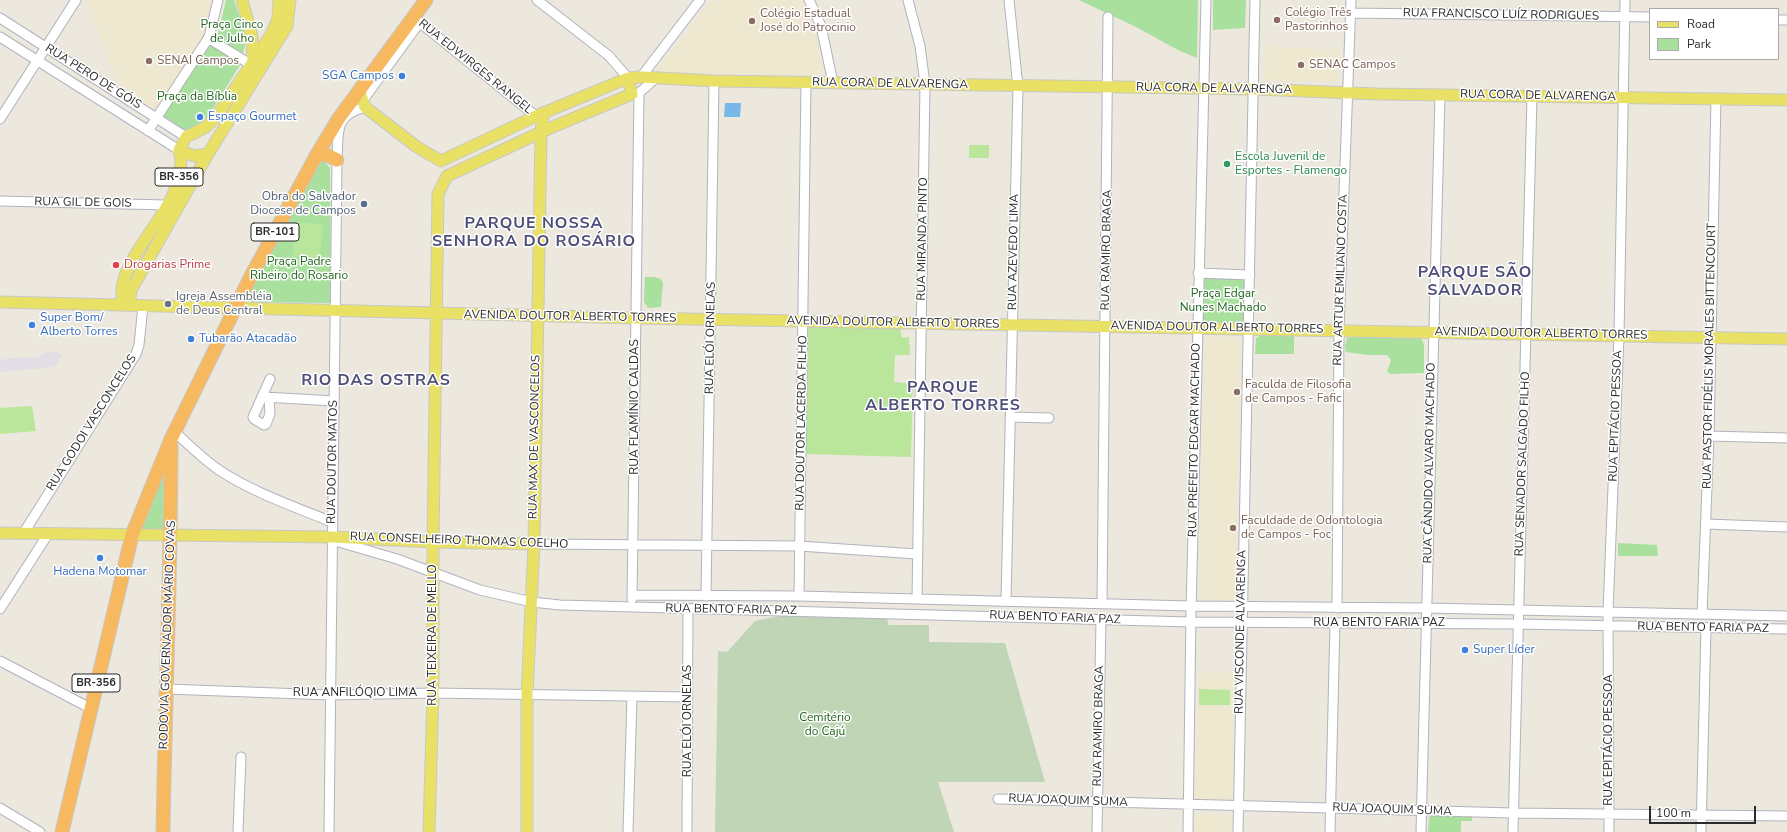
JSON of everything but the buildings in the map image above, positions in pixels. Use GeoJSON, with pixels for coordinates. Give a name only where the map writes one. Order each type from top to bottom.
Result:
{"type":"FeatureCollection","features":[{"type":"Feature","properties":{"kind":"highway","name":"RODOVIA GOVERNADOR MÁRIO COVAS"},"geometry":{"type":"LineString","coordinates":[[62,832],[132,534],[173,435],[234,309],[316,156],[339,118],[362,99],[417,20],[426,0]]}},
{"type":"Feature","properties":{"kind":"highway"},"geometry":{"type":"LineString","coordinates":[[316,156],[321,154],[328,155],[336,160]]}},
{"type":"Feature","properties":{"kind":"highway","name":"RODOVIA GOVERNADOR MÁRIO COVAS"},"geometry":{"type":"LineString","coordinates":[[163,832],[173,435]]}},
{"type":"Feature","properties":{"kind":"highway"},"geometry":{"type":"LineString","coordinates":[[154,479],[164,475],[171,483]]}},
{"type":"Feature","properties":{"kind":"main road"},"geometry":{"type":"LineString","coordinates":[[242,0],[252,36],[252,62]]}},
{"type":"Feature","properties":{"kind":"main road"},"geometry":{"type":"LineString","coordinates":[[208,154],[194,156],[179,150],[186,137],[206,127],[216,117],[272,33],[279,12],[279,0]]}},
{"type":"Feature","properties":{"kind":"main road","name":"BR-356"},"geometry":{"type":"LineString","coordinates":[[126,305],[131,290],[208,154],[287,26],[290,0]]}},
{"type":"Feature","properties":{"kind":"main road","name":"RUA CORA DE ALVARENGA"},"geometry":{"type":"LineString","coordinates":[[441,161],[540,115],[628,78],[641,77],[714,81],[1018,87],[1254,89],[1347,94],[1787,100]]}},
{"type":"Feature","properties":{"kind":"main road"},"geometry":{"type":"LineString","coordinates":[[362,99],[417,147],[441,161],[444,172],[447,176],[541,132],[636,93],[628,78]]}},
{"type":"Feature","properties":{"kind":"main road","name":"RUA MAX DE VASCONCELOS"},"geometry":{"type":"LineString","coordinates":[[527,832],[527,695],[534,544],[541,132],[540,115]]}},
{"type":"Feature","properties":{"kind":"main road","name":"BR-356"},"geometry":{"type":"LineString","coordinates":[[126,305],[122,284],[128,269],[167,205],[180,177],[181,158],[179,150]]}},
{"type":"Feature","properties":{"kind":"main road","name":"RUA TEIXEIRA DE MELLO"},"geometry":{"type":"LineString","coordinates":[[429,832],[433,693],[433,542],[438,194],[447,176]]}},
{"type":"Feature","properties":{"kind":"main road","name":"AVENIDA DOUTOR ALBERTO TORRES"},"geometry":{"type":"LineString","coordinates":[[0,302],[711,320],[1787,339]]}},
{"type":"Feature","properties":{"kind":"main road"},"geometry":{"type":"LineString","coordinates":[[0,525],[22,534]]}},
{"type":"Feature","properties":{"kind":"main road","name":"RUA CONSELHEIRO THOMAS COELHO"},"geometry":{"type":"LineString","coordinates":[[0,533],[132,534],[534,544]]}},
{"type":"Feature","properties":{"kind":"street"},"geometry":{"type":"LineString","coordinates":[[0,119],[76,0]]}},
{"type":"Feature","properties":{"kind":"street"},"geometry":{"type":"LineString","coordinates":[[148,131],[208,38],[218,6],[218,0]]}},
{"type":"Feature","properties":{"kind":"street"},"geometry":{"type":"LineString","coordinates":[[537,0],[609,56],[628,78]]}},
{"type":"Feature","properties":{"kind":"street"},"geometry":{"type":"LineString","coordinates":[[810,0],[821,26],[833,83]]}},
{"type":"Feature","properties":{"kind":"street","name":"RUA MIRANDA PINTO"},"geometry":{"type":"LineString","coordinates":[[908,0],[920,46],[925,84],[917,599]]}},
{"type":"Feature","properties":{"kind":"street","name":"RUA AZEVEDO LIMA"},"geometry":{"type":"LineString","coordinates":[[1006,601],[1018,87],[1008,0]]}},
{"type":"Feature","properties":{"kind":"street","name":"RUA PREFEITO EDGAR MACHADO"},"geometry":{"type":"LineString","coordinates":[[1188,832],[1198,274],[1206,0]]}},
{"type":"Feature","properties":{"kind":"street","name":"RUA VISCONDE ALVARENGA"},"geometry":{"type":"LineString","coordinates":[[1238,832],[1241,622],[1250,329],[1255,0]]}},
{"type":"Feature","properties":{"kind":"street","name":"RUA ARTUR EMILIANO COSTA"},"geometry":{"type":"LineString","coordinates":[[1337,608],[1339,330],[1351,0]]}},
{"type":"Feature","properties":{"kind":"street","name":"RUA EPITÁCIO PESSOA"},"geometry":{"type":"LineString","coordinates":[[1609,832],[1608,612],[1619,336],[1622,98],[1625,0]]}},
{"type":"Feature","properties":{"kind":"street"},"geometry":{"type":"LineString","coordinates":[[641,77],[696,1]]}},
{"type":"Feature","properties":{"kind":"street","name":"RUA FRANCISCO LUÍZ RODRIGUES"},"geometry":{"type":"LineString","coordinates":[[1351,13],[1649,17]]}},
{"type":"Feature","properties":{"kind":"street","name":"RUA RAMIRO BRAGA"},"geometry":{"type":"LineString","coordinates":[[1102,602],[1109,87],[1108,17]]}},
{"type":"Feature","properties":{"kind":"street","name":"RUA PERO DE GÓIS"},"geometry":{"type":"LineString","coordinates":[[0,18],[186,137]]}},
{"type":"Feature","properties":{"kind":"street","name":"RUA EDWIRGES RANGEL"},"geometry":{"type":"LineString","coordinates":[[417,20],[540,115]]}},
{"type":"Feature","properties":{"kind":"street","name":"RUA PERO DE GÓIS"},"geometry":{"type":"LineString","coordinates":[[0,37],[179,150]]}},
{"type":"Feature","properties":{"kind":"street"},"geometry":{"type":"LineString","coordinates":[[208,38],[252,62]]}},
{"type":"Feature","properties":{"kind":"street"},"geometry":{"type":"LineString","coordinates":[[636,93],[656,78]]}},
{"type":"Feature","properties":{"kind":"street","name":"RUA ELÓI ORNELAS"},"geometry":{"type":"LineString","coordinates":[[706,596],[708,545],[714,81]]}},
{"type":"Feature","properties":{"kind":"street"},"geometry":{"type":"LineString","coordinates":[[94,96],[102,82]]}},
{"type":"Feature","properties":{"kind":"street","name":"RUA DOUTOR LACERDA FILHO"},"geometry":{"type":"LineString","coordinates":[[799,596],[806,82]]}},
{"type":"Feature","properties":{"kind":"street","name":"RUA FLAMÍNIO CALDAS"},"geometry":{"type":"LineString","coordinates":[[632,607],[634,546],[636,93]]}},
{"type":"Feature","properties":{"kind":"street","name":"RUA CÂNDIDO ALVARO MACHADO"},"geometry":{"type":"LineString","coordinates":[[1421,832],[1440,95]]}},
{"type":"Feature","properties":{"kind":"street","name":"RUA SENADOR SALGADO FILHO"},"geometry":{"type":"LineString","coordinates":[[1513,832],[1517,624],[1519,611],[1527,335],[1532,96]]}},
{"type":"Feature","properties":{"kind":"street","name":"RUA PASTOR FIDÉLIS MORALES BITTENCOURT"},"geometry":{"type":"LineString","coordinates":[[1702,614],[1709,436],[1716,98]]}},
{"type":"Feature","properties":{"kind":"street","name":"RUA DOUTOR MATOS"},"geometry":{"type":"LineString","coordinates":[[329,832],[336,160],[341,121],[362,99]]}},
{"type":"Feature","properties":{"kind":"street","name":"RUA GIL DE GOIS"},"geometry":{"type":"LineString","coordinates":[[0,201],[167,205]]}},
{"type":"Feature","properties":{"kind":"street"},"geometry":{"type":"LineString","coordinates":[[1198,274],[1250,275]]}},
{"type":"Feature","properties":{"kind":"street","name":"RUA GODOI VASCONCELOS"},"geometry":{"type":"LineString","coordinates":[[22,534],[136,354],[139,345],[143,306]]}},
{"type":"Feature","properties":{"kind":"street"},"geometry":{"type":"LineString","coordinates":[[270,379],[266,398],[334,401]]}},
{"type":"Feature","properties":{"kind":"street"},"geometry":{"type":"LineString","coordinates":[[1011,417],[1049,418]]}},
{"type":"Feature","properties":{"kind":"street"},"geometry":{"type":"LineString","coordinates":[[173,435],[219,470],[246,485],[332,522]]}},
{"type":"Feature","properties":{"kind":"street"},"geometry":{"type":"LineString","coordinates":[[1709,436],[1787,438]]}},
{"type":"Feature","properties":{"kind":"street"},"geometry":{"type":"LineString","coordinates":[[1706,524],[1787,527]]}},
{"type":"Feature","properties":{"kind":"street"},"geometry":{"type":"LineString","coordinates":[[0,609],[48,534]]}},
{"type":"Feature","properties":{"kind":"street","name":"RUA BENTO FARIA PAZ"},"geometry":{"type":"LineString","coordinates":[[332,539],[397,559],[480,590],[532,602],[560,605],[1191,622],[1517,624],[1608,627],[1787,629]]}},
{"type":"Feature","properties":{"kind":"street","name":"RUA CONSELHEIRO THOMAS COELHO"},"geometry":{"type":"LineString","coordinates":[[534,544],[634,546],[800,546],[917,554]]}},
{"type":"Feature","properties":{"kind":"street","name":"RUA BENTO FARIA PAZ"},"geometry":{"type":"LineString","coordinates":[[632,594],[1102,602],[1191,606],[1427,608],[1787,616]]}},
{"type":"Feature","properties":{"kind":"street","name":"RUA ELÓI ORNELAS"},"geometry":{"type":"LineString","coordinates":[[687,832],[688,609]]}},
{"type":"Feature","properties":{"kind":"street","name":"RUA RAMIRO BRAGA"},"geometry":{"type":"LineString","coordinates":[[1097,832],[1101,619]]}},
{"type":"Feature","properties":{"kind":"street"},"geometry":{"type":"LineString","coordinates":[[1330,832],[1335,623]]}},
{"type":"Feature","properties":{"kind":"street"},"geometry":{"type":"LineString","coordinates":[[1701,832],[1706,628]]}},
{"type":"Feature","properties":{"kind":"street"},"geometry":{"type":"LineString","coordinates":[[0,661],[90,708]]}},
{"type":"Feature","properties":{"kind":"street","name":"RUA ANFILÓQIO LIMA"},"geometry":{"type":"LineString","coordinates":[[166,689],[331,695],[433,693],[688,697]]}},
{"type":"Feature","properties":{"kind":"street"},"geometry":{"type":"LineString","coordinates":[[628,832],[632,696]]}},
{"type":"Feature","properties":{"kind":"street"},"geometry":{"type":"LineString","coordinates":[[238,832],[241,757]]}},
{"type":"Feature","properties":{"kind":"street","name":"RUA JOAQUIM SUMA"},"geometry":{"type":"LineString","coordinates":[[998,799],[1513,813],[1787,816]]}},
{"type":"Feature","properties":{"kind":"street"},"geometry":{"type":"LineString","coordinates":[[0,808],[40,832]]}},
{"type":"Feature","properties":{"kind":"shaded area","name":"SENAI Campos"},"geometry":{"type":"Polygon","coordinates":[[[86,0],[214,0],[205,36],[156,110],[118,85],[86,0]]]}},
{"type":"Feature","properties":{"kind":"shaded area","name":"Colégio Estadual José do Patrocinio"},"geometry":{"type":"Polygon","coordinates":[[[712,0],[801,0],[818,42],[824,78],[653,74],[712,0]]]}},
{"type":"Feature","properties":{"kind":"shaded area","name":"SENAC Campos"},"geometry":{"type":"Polygon","coordinates":[[[1265,46],[1305,48],[1306,46],[1312,47],[1313,49],[1339,49],[1338,82],[1264,81],[1265,46]]]}},
{"type":"Feature","properties":{"kind":"shaded area"},"geometry":{"type":"Polygon","coordinates":[[[1204,337],[1241,338],[1235,602],[1201,601],[1200,599],[1204,337]]]}},
{"type":"Feature","properties":{"kind":"shaded area"},"geometry":{"type":"Polygon","coordinates":[[[46,352],[58,352],[59,354],[62,354],[56,367],[0,372],[0,360],[20,357],[37,358],[46,352]]]}},
{"type":"Feature","properties":{"kind":"shaded area"},"geometry":{"type":"Polygon","coordinates":[[[1199,672],[1234,673],[1232,796],[1229,802],[1198,801],[1195,797],[1199,672]]]}},
{"type":"Feature","properties":{"kind":"shaded area"},"geometry":{"type":"Polygon","coordinates":[[[1197,814],[1228,815],[1231,817],[1231,832],[1193,832],[1193,818],[1197,814]]]}},
{"type":"Feature","properties":{"kind":"green space","name":"Praça Cinco de Julho"},"geometry":{"type":"Polygon","coordinates":[[[226,0],[234,0],[247,39],[243,53],[217,38],[226,0]]]}},
{"type":"Feature","properties":{"kind":"green space"},"geometry":{"type":"Polygon","coordinates":[[[1079,0],[1198,0],[1197,58],[1178,50],[1136,27],[1079,0]]]}},
{"type":"Feature","properties":{"kind":"green space"},"geometry":{"type":"Polygon","coordinates":[[[1213,0],[1246,0],[1245,28],[1213,30],[1213,0]]]}},
{"type":"Feature","properties":{"kind":"green space","name":"Praça da Bíblia"},"geometry":{"type":"Polygon","coordinates":[[[211,46],[217,47],[242,62],[205,121],[186,131],[162,115],[206,48],[211,46]]]}},
{"type":"Feature","properties":{"kind":"green space"},"geometry":{"type":"Polygon","coordinates":[[[969,145],[989,145],[989,158],[969,158],[969,145]]]}},
{"type":"Feature","properties":{"kind":"green space","name":"Praça Padre Ribeiro do Rosario"},"geometry":{"type":"Polygon","coordinates":[[[324,161],[330,168],[331,303],[245,302],[316,162],[324,161]]]}},
{"type":"Feature","properties":{"kind":"green space"},"geometry":{"type":"Polygon","coordinates":[[[295,222],[323,224],[320,258],[293,256],[295,222]]]}},
{"type":"Feature","properties":{"kind":"green space","name":"Praça Edgar Nunes Machado"},"geometry":{"type":"Polygon","coordinates":[[[1200,275],[1246,276],[1245,326],[1199,326],[1200,275]]]}},
{"type":"Feature","properties":{"kind":"green space"},"geometry":{"type":"Polygon","coordinates":[[[645,277],[661,279],[663,283],[661,307],[648,308],[644,302],[645,277]]]}},
{"type":"Feature","properties":{"kind":"green space"},"geometry":{"type":"Polygon","coordinates":[[[810,325],[900,328],[902,338],[909,337],[910,355],[895,355],[894,382],[913,384],[911,457],[804,454],[807,348],[808,330],[810,325]]]}},
{"type":"Feature","properties":{"kind":"green space"},"geometry":{"type":"Polygon","coordinates":[[[1262,335],[1293,335],[1294,354],[1255,354],[1256,338],[1262,335]]]}},
{"type":"Feature","properties":{"kind":"green space"},"geometry":{"type":"Polygon","coordinates":[[[1358,336],[1421,338],[1424,344],[1424,373],[1391,374],[1387,372],[1391,360],[1387,355],[1369,355],[1346,352],[1345,346],[1347,338],[1358,336]]]}},
{"type":"Feature","properties":{"kind":"green space"},"geometry":{"type":"Polygon","coordinates":[[[32,406],[36,431],[0,434],[0,408],[32,406]]]}},
{"type":"Feature","properties":{"kind":"green space"},"geometry":{"type":"Polygon","coordinates":[[[160,477],[164,477],[165,480],[164,530],[141,530],[160,477]]]}},
{"type":"Feature","properties":{"kind":"green space"},"geometry":{"type":"Polygon","coordinates":[[[1618,543],[1657,545],[1658,556],[1618,556],[1618,543]]]}},
{"type":"Feature","properties":{"kind":"green space","name":"Cemitério do Cajú"},"geometry":{"type":"Polygon","coordinates":[[[780,616],[887,619],[889,625],[929,625],[929,642],[1005,643],[1045,782],[938,782],[954,832],[715,832],[718,651],[727,652],[755,621],[780,616]]]}},
{"type":"Feature","properties":{"kind":"green space"},"geometry":{"type":"Polygon","coordinates":[[[1199,689],[1230,690],[1230,705],[1199,705],[1199,689]]]}},
{"type":"Feature","properties":{"kind":"green space"},"geometry":{"type":"Polygon","coordinates":[[[1432,814],[1472,816],[1472,821],[1461,821],[1461,832],[1428,832],[1429,818],[1432,814]]]}},
{"type":"Feature","properties":{"kind":"water"},"geometry":{"type":"Polygon","coordinates":[[[725,103],[741,103],[740,117],[724,117],[725,103]]]}},
{"type":"Feature","properties":{"kind":"place","name":"Colégio Três Pastorinhos"},"geometry":{"type":"Point","coordinates":[1277,20]}},
{"type":"Feature","properties":{"kind":"place","name":"Colégio Estadual José do Patrocinio"},"geometry":{"type":"Point","coordinates":[752,21]}},
{"type":"Feature","properties":{"kind":"place","name":"SENAI Campos"},"geometry":{"type":"Point","coordinates":[149,61]}},
{"type":"Feature","properties":{"kind":"place","name":"SENAC Campos"},"geometry":{"type":"Point","coordinates":[1301,65]}},
{"type":"Feature","properties":{"kind":"place","name":"SGA Campos"},"geometry":{"type":"Point","coordinates":[402,76]}},
{"type":"Feature","properties":{"kind":"place","name":"Espaço Gourmet"},"geometry":{"type":"Point","coordinates":[200,117]}},
{"type":"Feature","properties":{"kind":"place","name":"Escola Juvenil de Esportes - Flamengo"},"geometry":{"type":"Point","coordinates":[1227,164]}},
{"type":"Feature","properties":{"kind":"place","name":"Obra do Salvador Diocese de Campos"},"geometry":{"type":"Point","coordinates":[364,204]}},
{"type":"Feature","properties":{"kind":"place","name":"Drogarias Prime"},"geometry":{"type":"Point","coordinates":[116,265]}},
{"type":"Feature","properties":{"kind":"place","name":"Igreja Assembléia de Deus Central"},"geometry":{"type":"Point","coordinates":[168,304]}},
{"type":"Feature","properties":{"kind":"place","name":"Super Bom/ Alberto Torres"},"geometry":{"type":"Point","coordinates":[32,325]}},
{"type":"Feature","properties":{"kind":"place","name":"Tubarão Atacadão"},"geometry":{"type":"Point","coordinates":[191,339]}},
{"type":"Feature","properties":{"kind":"place","name":"Faculda de Filosofia de Campos - Fafic"},"geometry":{"type":"Point","coordinates":[1237,392]}},
{"type":"Feature","properties":{"kind":"place","name":"Faculdade de Odontologia de Campos - Foc"},"geometry":{"type":"Point","coordinates":[1233,528]}},
{"type":"Feature","properties":{"kind":"place","name":"Hadena Motomar"},"geometry":{"type":"Point","coordinates":[100,558]}},
{"type":"Feature","properties":{"kind":"place","name":"Super Líder"},"geometry":{"type":"Point","coordinates":[1465,650]}},
{"type":"Feature","properties":{"kind":"district","name":"PARQUE NOSSA SENHORA DO ROSÁRIO"},"geometry":{"type":"Point","coordinates":[534,233]}},
{"type":"Feature","properties":{"kind":"district","name":"PARQUE SÃO SALVADOR"},"geometry":{"type":"Point","coordinates":[1475,282]}},
{"type":"Feature","properties":{"kind":"district","name":"RIO DAS OSTRAS"},"geometry":{"type":"Point","coordinates":[376,381]}},
{"type":"Feature","properties":{"kind":"district","name":"PARQUE ALBERTO TORRES"},"geometry":{"type":"Point","coordinates":[943,397]}}]}
